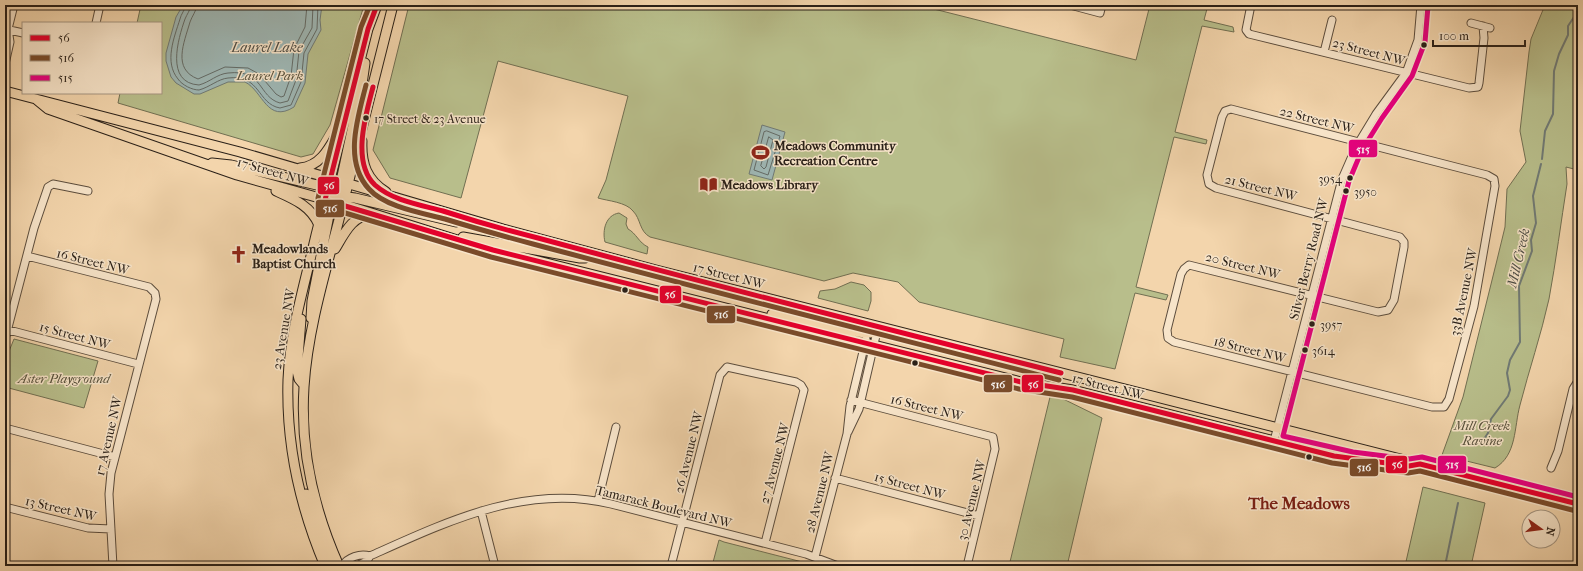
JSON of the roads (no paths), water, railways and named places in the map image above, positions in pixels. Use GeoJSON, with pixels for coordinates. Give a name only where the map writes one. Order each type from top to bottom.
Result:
{"type":"FeatureCollection","features":[{"type":"Feature","properties":{"kind":"main road"},"geometry":{"type":"LineString","coordinates":[[331,178],[368,29],[377,5]]}},
{"type":"Feature","properties":{"kind":"main road","name":"23 Avenue NW"},"geometry":{"type":"LineString","coordinates":[[325,566],[304,510],[291,439],[288,379],[293,335],[319,225],[337,193],[363,125],[393,5]]}},
{"type":"Feature","properties":{"kind":"main road"},"geometry":{"type":"LineString","coordinates":[[312,332],[312,301],[362,84],[368,29]]}},
{"type":"Feature","properties":{"kind":"main road","name":"17 Street NW"},"geometry":{"type":"LineString","coordinates":[[5,91],[158,129],[331,178],[337,193],[380,216],[493,250],[1026,383],[1073,390],[1274,441],[1352,459],[1409,466],[1420,464]]}},
{"type":"Feature","properties":{"kind":"main road","name":"17 Street NW"},"geometry":{"type":"LineString","coordinates":[[34,98],[48,109],[255,181],[337,193],[394,197],[591,253],[872,328],[1578,504]]}},
{"type":"Feature","properties":{"kind":"main road"},"geometry":{"type":"LineString","coordinates":[[297,168],[311,166],[320,160],[345,121]]}},
{"type":"Feature","properties":{"kind":"main road"},"geometry":{"type":"LineString","coordinates":[[363,125],[362,144],[365,171],[374,184],[394,197]]}},
{"type":"Feature","properties":{"kind":"main road"},"geometry":{"type":"LineString","coordinates":[[191,160],[231,165],[337,193],[462,223],[493,226]]}},
{"type":"Feature","properties":{"kind":"main road"},"geometry":{"type":"LineString","coordinates":[[255,181],[304,206],[315,216],[319,225]]}},
{"type":"Feature","properties":{"kind":"main road","name":"23 Avenue NW"},"geometry":{"type":"LineString","coordinates":[[337,193],[330,257],[312,332],[304,385],[304,426],[311,480],[322,524],[339,566]]}},
{"type":"Feature","properties":{"kind":"main road"},"geometry":{"type":"LineString","coordinates":[[330,257],[355,221],[367,215],[380,216]]}},
{"type":"Feature","properties":{"kind":"main road"},"geometry":{"type":"LineString","coordinates":[[447,237],[478,239],[580,258],[585,258],[591,253]]}},
{"type":"Feature","properties":{"kind":"main road"},"geometry":{"type":"LineString","coordinates":[[302,296],[297,371],[299,380],[304,385]]}},
{"type":"Feature","properties":{"kind":"main road"},"geometry":{"type":"LineString","coordinates":[[758,316],[777,314],[872,328]]}},
{"type":"Feature","properties":{"kind":"main road"},"geometry":{"type":"LineString","coordinates":[[291,439],[320,540],[328,558],[334,566]]}},
{"type":"Feature","properties":{"kind":"street"},"geometry":{"type":"LineString","coordinates":[[5,64],[10,42],[6,30],[14,5]]}},
{"type":"Feature","properties":{"kind":"street"},"geometry":{"type":"LineString","coordinates":[[96,22],[100,5]]}},
{"type":"Feature","properties":{"kind":"street"},"geometry":{"type":"LineString","coordinates":[[1070,5],[1100,13],[1102,5]]}},
{"type":"Feature","properties":{"kind":"street","name":"23 Street NW"},"geometry":{"type":"LineString","coordinates":[[1251,5],[1246,32],[1250,35],[1469,88],[1478,87],[1486,27],[1472,23]]}},
{"type":"Feature","properties":{"kind":"street","name":"Silver Berry Road NW"},"geometry":{"type":"LineString","coordinates":[[1274,441],[1342,179],[1359,141],[1376,114],[1406,73],[1418,40],[1421,5]]}},
{"type":"Feature","properties":{"kind":"street","name":"23 Street NW"},"geometry":{"type":"LineString","coordinates":[[1324,52],[1332,20]]}},
{"type":"Feature","properties":{"kind":"street"},"geometry":{"type":"LineString","coordinates":[[6,30],[22,33]]}},
{"type":"Feature","properties":{"kind":"street","name":"22 Street NW"},"geometry":{"type":"LineString","coordinates":[[1208,182],[1207,175],[1216,138],[1222,117],[1226,110],[1234,110],[1359,141],[1487,174],[1494,179]]}},
{"type":"Feature","properties":{"kind":"street","name":"33B Avenue NW"},"geometry":{"type":"LineString","coordinates":[[1444,407],[1449,399],[1474,306],[1495,186],[1494,179]]}},
{"type":"Feature","properties":{"kind":"street","name":"21 Street NW"},"geometry":{"type":"LineString","coordinates":[[1208,182],[1216,188],[1331,217],[1394,234],[1402,238],[1404,247],[1394,300],[1388,310]]}},
{"type":"Feature","properties":{"kind":"street"},"geometry":{"type":"LineString","coordinates":[[5,339],[6,330],[26,256],[44,196],[50,185],[88,191]]}},
{"type":"Feature","properties":{"kind":"street","name":"16 Street NW"},"geometry":{"type":"LineString","coordinates":[[26,256],[149,287],[154,291]]}},
{"type":"Feature","properties":{"kind":"street","name":"20 Street NW"},"geometry":{"type":"LineString","coordinates":[[1168,338],[1167,330],[1181,274],[1186,266],[1195,265],[1378,312],[1388,310]]}},
{"type":"Feature","properties":{"kind":"street","name":"17 Avenue NW"},"geometry":{"type":"LineString","coordinates":[[113,566],[109,488],[115,457],[138,364],[156,299],[154,291]]}},
{"type":"Feature","properties":{"kind":"street","name":"28 Avenue NW"},"geometry":{"type":"LineString","coordinates":[[815,557],[847,434],[861,402],[872,328]]}},
{"type":"Feature","properties":{"kind":"street","name":"28 Avenue NW"},"geometry":{"type":"LineString","coordinates":[[847,434],[851,400],[870,344],[872,328]]}},
{"type":"Feature","properties":{"kind":"street","name":"15 Street NW"},"geometry":{"type":"LineString","coordinates":[[6,330],[138,364]]}},
{"type":"Feature","properties":{"kind":"street","name":"18 Street NW"},"geometry":{"type":"LineString","coordinates":[[1168,338],[1174,342],[1291,372],[1432,407],[1444,407]]}},
{"type":"Feature","properties":{"kind":"street","name":"27 Avenue NW"},"geometry":{"type":"LineString","coordinates":[[725,368],[733,367],[789,381],[798,384],[803,388],[804,396],[765,543]]}},
{"type":"Feature","properties":{"kind":"street","name":"26 Avenue NW"},"geometry":{"type":"LineString","coordinates":[[671,566],[720,375],[725,368]]}},
{"type":"Feature","properties":{"kind":"street"},"geometry":{"type":"LineString","coordinates":[[1551,468],[1558,451],[1573,389],[1578,381]]}},
{"type":"Feature","properties":{"kind":"street","name":"16 Street NW"},"geometry":{"type":"LineString","coordinates":[[851,400],[990,435],[995,439]]}},
{"type":"Feature","properties":{"kind":"street"},"geometry":{"type":"LineString","coordinates":[[598,501],[616,427]]}},
{"type":"Feature","properties":{"kind":"street"},"geometry":{"type":"LineString","coordinates":[[5,428],[115,457]]}},
{"type":"Feature","properties":{"kind":"street","name":"30 Avenue NW"},"geometry":{"type":"LineString","coordinates":[[967,566],[995,449],[995,439]]}},
{"type":"Feature","properties":{"kind":"street","name":"15 Street NW"},"geometry":{"type":"LineString","coordinates":[[835,478],[979,516]]}},
{"type":"Feature","properties":{"kind":"street","name":"Tamarack Boulevard NW"},"geometry":{"type":"LineString","coordinates":[[342,566],[348,559],[363,554],[370,556],[439,526],[481,511],[510,503],[544,499],[572,498],[598,501],[765,543],[815,557],[838,566]]}},
{"type":"Feature","properties":{"kind":"street","name":"13 Street NW"},"geometry":{"type":"LineString","coordinates":[[5,507],[88,528],[111,529]]}},
{"type":"Feature","properties":{"kind":"street"},"geometry":{"type":"LineString","coordinates":[[481,511],[495,566]]}},
{"type":"Feature","properties":{"kind":"street","name":"Tamarack Boulevard NW"},"geometry":{"type":"LineString","coordinates":[[357,566],[367,562],[370,556]]}},
{"type":"Feature","properties":{"kind":"water","name":"Laurel Lake"},"geometry":{"type":"Polygon","coordinates":[[[183,5],[322,5],[320,20],[321,30],[308,54],[305,83],[294,107],[285,111],[277,112],[271,109],[251,86],[245,82],[228,82],[200,94],[194,94],[176,83],[171,77],[166,61],[166,53],[176,17],[183,5]]]}},
{"type":"Feature","properties":{"kind":"water"},"geometry":{"type":"Polygon","coordinates":[[[762,125],[785,132],[772,180],[749,174],[762,125]]]}},
{"type":"Feature","properties":{"kind":"waterway","name":"Mill Creek"},"geometry":{"type":"LineString","coordinates":[[1542,159],[1545,131],[1553,114],[1554,71],[1559,54],[1568,35],[1568,26],[1578,11]]}},
{"type":"Feature","properties":{"kind":"waterway","name":"Mill Creek"},"geometry":{"type":"LineString","coordinates":[[1482,442],[1488,433],[1491,419],[1508,396],[1510,390],[1507,373],[1510,360],[1520,342],[1519,286],[1532,251],[1531,240],[1536,223],[1533,196],[1541,164]]}},
{"type":"Feature","properties":{"kind":"waterway","name":"Mill Creek"},"geometry":{"type":"LineString","coordinates":[[1445,566],[1458,503]]}},
{"type":"Feature","properties":{"kind":"place","name":"17 Street & 23 Avenue"},"geometry":{"type":"Point","coordinates":[366,118]}},
{"type":"Feature","properties":{"kind":"place","name":"Meadows Community Recreation Centre"},"geometry":{"type":"Point","coordinates":[761,152]}},
{"type":"Feature","properties":{"kind":"place","name":"3954"},"geometry":{"type":"Point","coordinates":[1350,178]}},
{"type":"Feature","properties":{"kind":"place","name":"Meadows Library"},"geometry":{"type":"Point","coordinates":[708,184]}},
{"type":"Feature","properties":{"kind":"place","name":"3950"},"geometry":{"type":"Point","coordinates":[1346,191]}},
{"type":"Feature","properties":{"kind":"place","name":"Meadowlands Baptist Church"},"geometry":{"type":"Point","coordinates":[239,255]}},
{"type":"Feature","properties":{"kind":"place","name":"3957"},"geometry":{"type":"Point","coordinates":[1312,324]}},
{"type":"Feature","properties":{"kind":"place","name":"3614"},"geometry":{"type":"Point","coordinates":[1305,350]}},
{"type":"Feature","properties":{"kind":"district","name":"The Meadows"},"geometry":{"type":"Point","coordinates":[1299,503]}},
{"type":"Feature","properties":{"kind":"park label","name":"Laurel Park"},"geometry":{"type":"Point","coordinates":[270,75]}},
{"type":"Feature","properties":{"kind":"park label","name":"Aster Playground"},"geometry":{"type":"Point","coordinates":[64,378]}},
{"type":"Feature","properties":{"kind":"park label","name":"Mill Creek Ravine"},"geometry":{"type":"Point","coordinates":[1482,432]}}]}
